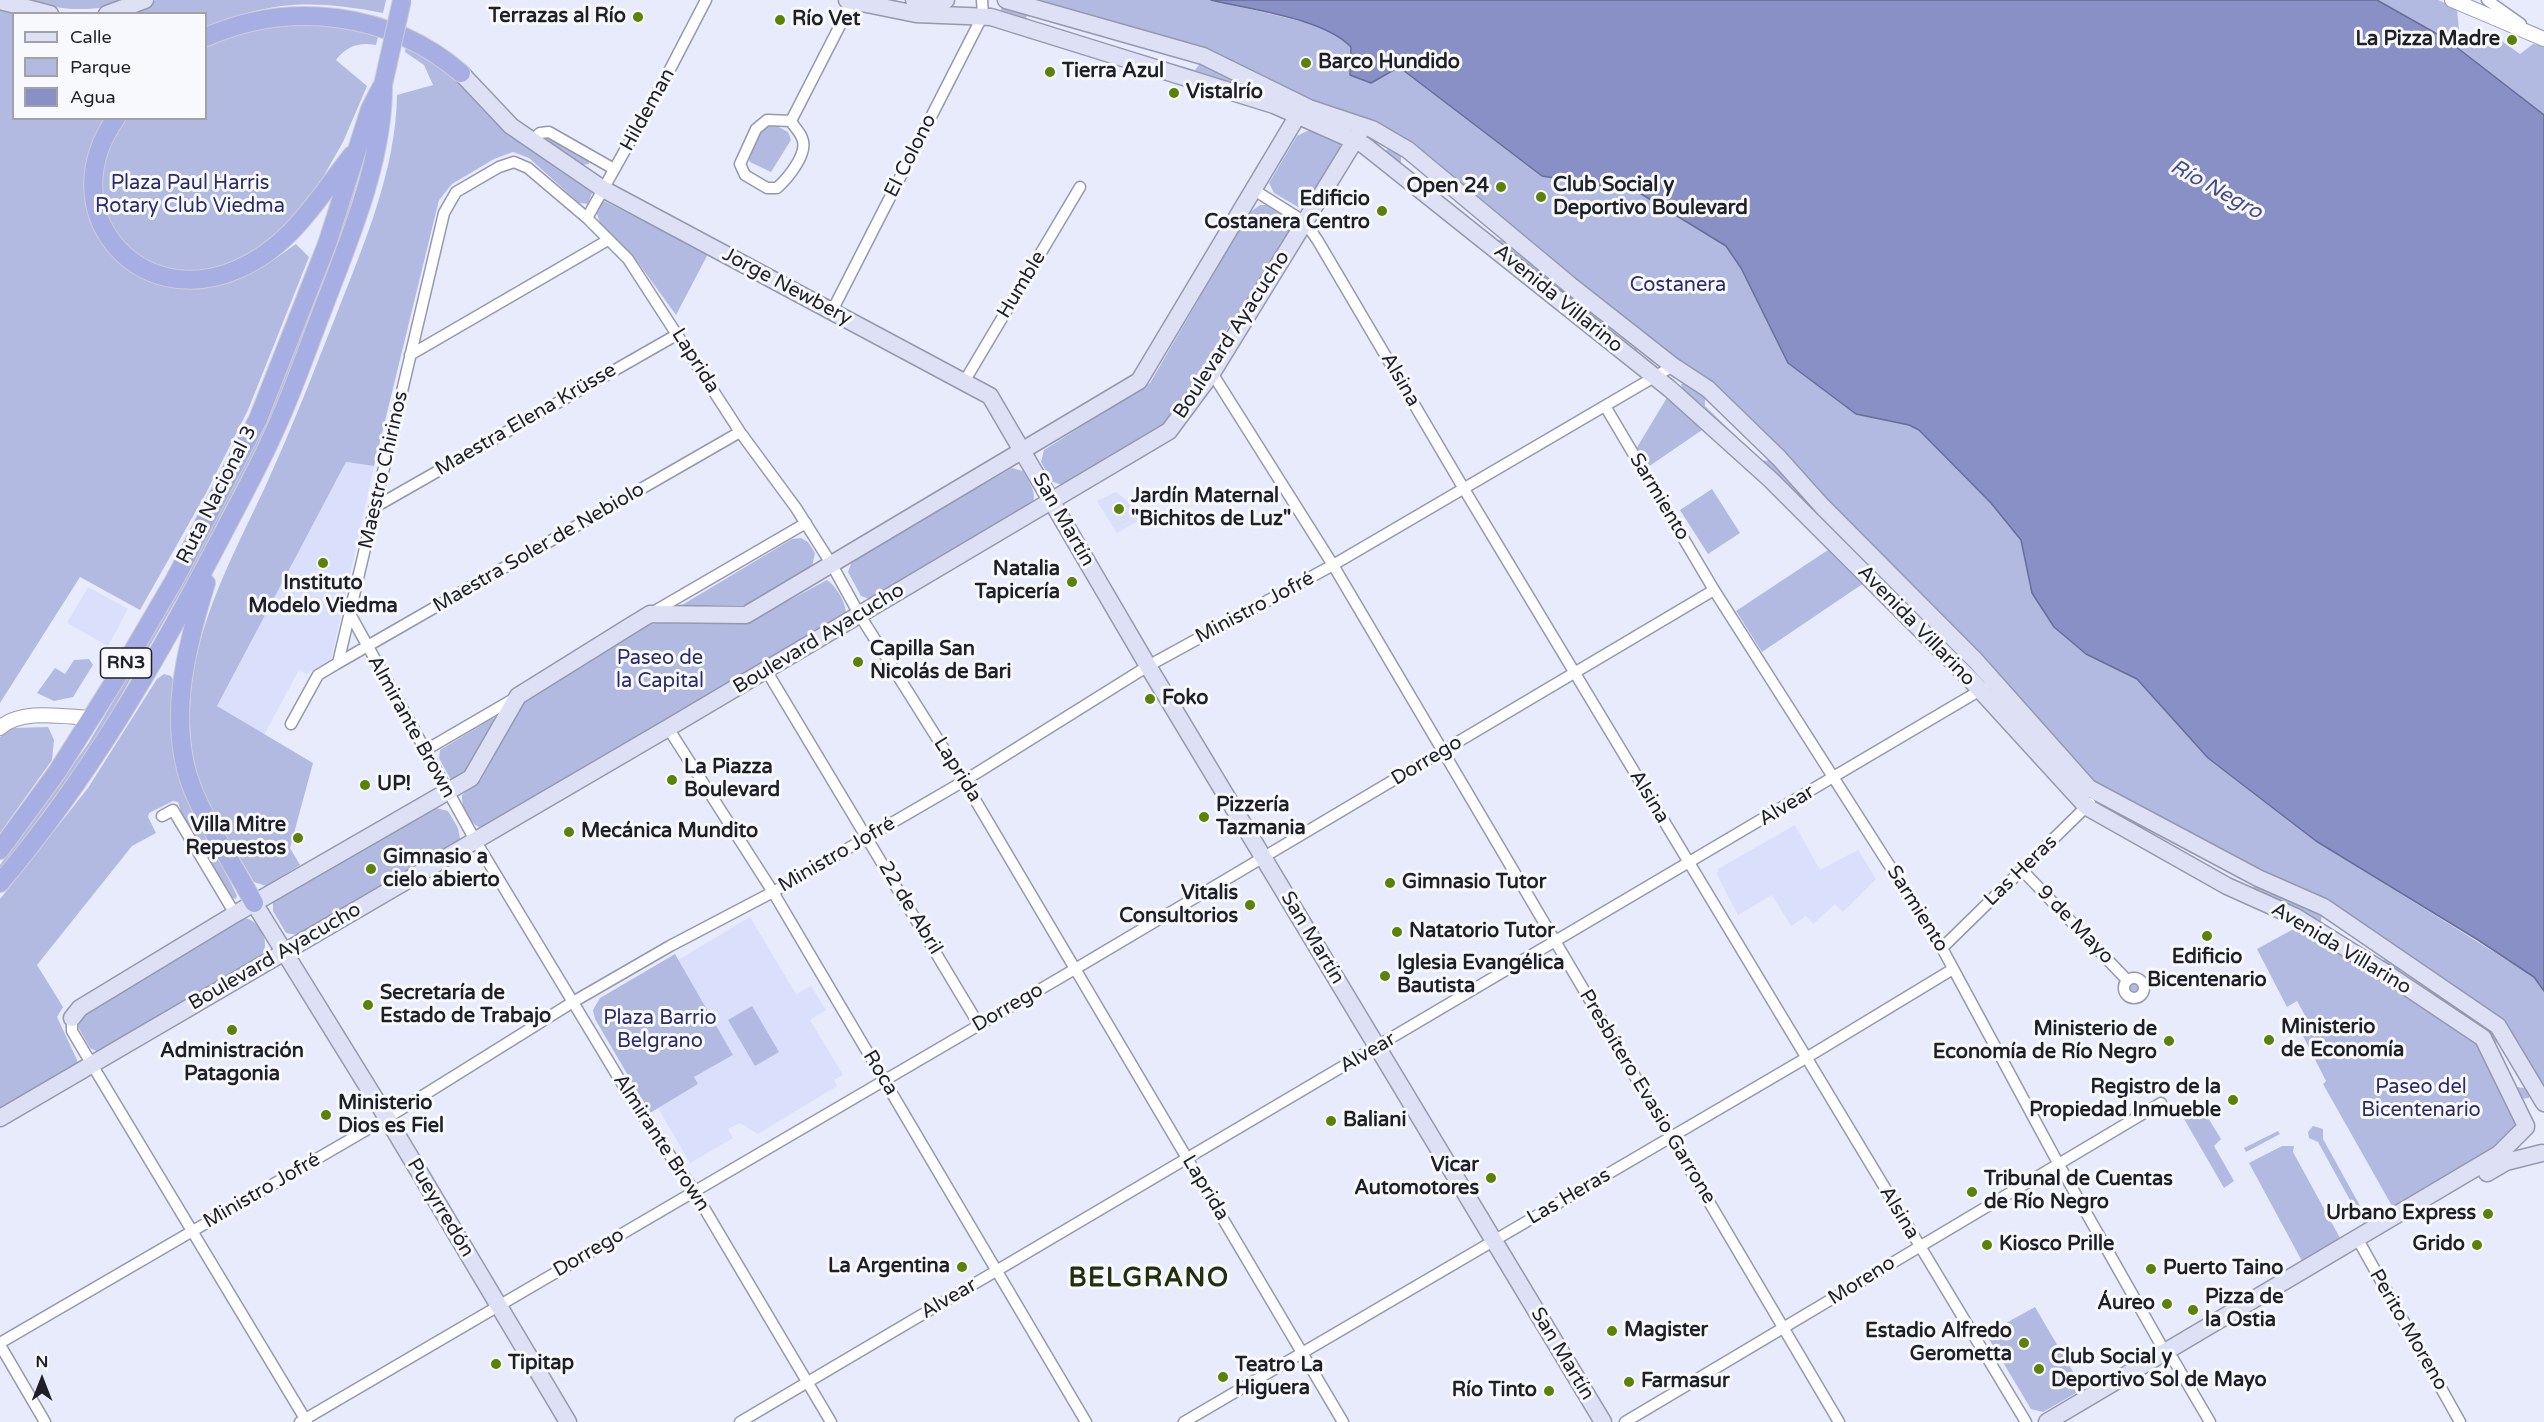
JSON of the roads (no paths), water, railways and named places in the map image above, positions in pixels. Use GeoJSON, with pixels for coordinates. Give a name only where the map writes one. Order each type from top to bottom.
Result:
{"type":"FeatureCollection","features":[{"type":"Feature","properties":{"kind":"highway","name":"Ruta Nacional 3"},"geometry":{"type":"LineString","coordinates":[[0,850],[92,718],[175,579],[258,419],[327,244],[370,109],[382,85],[402,0]]}},
{"type":"Feature","properties":{"kind":"highway"},"geometry":{"type":"LineString","coordinates":[[207,36],[241,19],[295,9],[328,10],[388,27],[440,55],[461,73]]}},
{"type":"Feature","properties":{"kind":"highway","name":"Ruta Nacional 3"},"geometry":{"type":"LineString","coordinates":[[0,883],[78,784],[148,673],[277,427],[347,248],[375,152],[383,112],[382,85]]}},
{"type":"Feature","properties":{"kind":"highway"},"geometry":{"type":"LineString","coordinates":[[115,120],[102,141],[93,168],[92,188],[97,219],[112,243],[125,256],[144,269],[177,278],[218,275],[236,270],[267,253],[289,237],[359,147]]}},
{"type":"Feature","properties":{"kind":"highway"},"geometry":{"type":"LineString","coordinates":[[218,542],[182,681],[182,734],[185,766],[193,790],[254,903]]}},
{"type":"Feature","properties":{"kind":"main road"},"geometry":{"type":"LineString","coordinates":[[112,12],[145,0]]}},
{"type":"Feature","properties":{"kind":"main road"},"geometry":{"type":"LineString","coordinates":[[851,0],[916,14],[982,8],[1117,55],[1274,105],[1303,112]]}},
{"type":"Feature","properties":{"kind":"main road"},"geometry":{"type":"LineString","coordinates":[[914,0],[946,0]]}},
{"type":"Feature","properties":{"kind":"main road"},"geometry":{"type":"LineString","coordinates":[[1006,0],[1203,56],[1303,112]]}},
{"type":"Feature","properties":{"kind":"main road"},"geometry":{"type":"LineString","coordinates":[[0,1],[42,12]]}},
{"type":"Feature","properties":{"kind":"main road","name":"Jorge Newbery"},"geometry":{"type":"LineString","coordinates":[[461,73],[511,126],[603,189],[990,396],[1023,452]]}},
{"type":"Feature","properties":{"kind":"main road"},"geometry":{"type":"LineString","coordinates":[[72,1018],[80,1008],[234,914],[471,778],[518,696],[650,614],[747,615],[1139,381],[1303,112]]}},
{"type":"Feature","properties":{"kind":"main road","name":"Avenida Villarino"},"geometry":{"type":"LineString","coordinates":[[1303,112],[1359,133],[1392,139],[1673,366],[1708,389],[1779,458],[1995,683],[2089,788],[2258,878],[2324,907],[2498,1026],[2544,1103]]}},
{"type":"Feature","properties":{"kind":"main road","name":"Avenida Villarino"},"geometry":{"type":"LineString","coordinates":[[1359,133],[1655,377],[1771,480],[1979,691],[2087,807],[2227,886],[2296,918],[2383,971],[2483,1038],[2526,1127],[2525,1134],[2529,1146],[2543,1154]]}},
{"type":"Feature","properties":{"kind":"main road","name":"Boulevard Ayacucho"},"geometry":{"type":"LineString","coordinates":[[0,1118],[668,728],[1168,431],[1212,373],[1359,133]]}},
{"type":"Feature","properties":{"kind":"main road","name":"San Martín"},"geometry":{"type":"LineString","coordinates":[[1023,452],[1148,666],[1603,1422]]}},
{"type":"Feature","properties":{"kind":"main road","name":"Pueyrredón"},"geometry":{"type":"LineString","coordinates":[[254,903],[387,1118],[568,1422]]}},
{"type":"Feature","properties":{"kind":"main road"},"geometry":{"type":"LineString","coordinates":[[2359,1243],[2504,1150],[2526,1127],[2531,1118],[2544,1112]]}},
{"type":"Feature","properties":{"kind":"main road"},"geometry":{"type":"LineString","coordinates":[[2047,1422],[2169,1355],[2359,1243],[2498,1166],[2524,1156],[2543,1154]]}},
{"type":"Feature","properties":{"kind":"main road"},"geometry":{"type":"LineString","coordinates":[[2066,1422],[2169,1355]]}},
{"type":"Feature","properties":{"kind":"street","name":"Hildeman"},"geometry":{"type":"LineString","coordinates":[[586,218],[706,0]]}},
{"type":"Feature","properties":{"kind":"street"},"geometry":{"type":"LineString","coordinates":[[791,122],[851,0]]}},
{"type":"Feature","properties":{"kind":"street"},"geometry":{"type":"LineString","coordinates":[[2452,0],[2538,37]]}},
{"type":"Feature","properties":{"kind":"street"},"geometry":{"type":"LineString","coordinates":[[2487,0],[2538,37]]}},
{"type":"Feature","properties":{"kind":"street","name":"El Colono"},"geometry":{"type":"LineString","coordinates":[[832,311],[982,8]]}},
{"type":"Feature","properties":{"kind":"street"},"geometry":{"type":"LineString","coordinates":[[767,120],[791,122],[803,139],[803,149],[788,177],[777,188],[767,188],[745,175],[740,164],[756,129],[767,120]]}},
{"type":"Feature","properties":{"kind":"street"},"geometry":{"type":"LineString","coordinates":[[531,141],[540,133],[549,132],[614,170]]}},
{"type":"Feature","properties":{"kind":"street","name":"Laprida"},"geometry":{"type":"LineString","coordinates":[[449,200],[456,192],[499,167],[514,162],[528,168],[586,218],[628,259],[740,432],[806,523],[832,565],[859,614],[964,781],[1343,1422]]}},
{"type":"Feature","properties":{"kind":"street","name":"Humble"},"geometry":{"type":"LineString","coordinates":[[964,382],[1080,187]]}},
{"type":"Feature","properties":{"kind":"street","name":"Alsina"},"geometry":{"type":"LineString","coordinates":[[1254,190],[1305,222],[2025,1422]]}},
{"type":"Feature","properties":{"kind":"street","name":"Maestro Chirinos"},"geometry":{"type":"LineString","coordinates":[[338,663],[449,200]]}},
{"type":"Feature","properties":{"kind":"street"},"geometry":{"type":"LineString","coordinates":[[410,355],[608,240]]}},
{"type":"Feature","properties":{"kind":"street","name":"Maestra Elena Krüsse"},"geometry":{"type":"LineString","coordinates":[[375,507],[678,334]]}},
{"type":"Feature","properties":{"kind":"street","name":"Ministro Jofré"},"geometry":{"type":"LineString","coordinates":[[0,1344],[387,1118],[573,1002],[670,946],[773,892],[964,781],[1148,666],[1333,565],[1673,366]]}},
{"type":"Feature","properties":{"kind":"street","name":"Presbítero Evasio Garrone"},"geometry":{"type":"LineString","coordinates":[[1212,373],[1333,565],[1839,1422]]}},
{"type":"Feature","properties":{"kind":"street","name":"Sarmiento"},"geometry":{"type":"LineString","coordinates":[[1605,406],[1714,590],[1942,948],[2058,1163],[2210,1422]]}},
{"type":"Feature","properties":{"kind":"street","name":"Maestra Soler de Nebiolo"},"geometry":{"type":"LineString","coordinates":[[338,663],[740,432]]}},
{"type":"Feature","properties":{"kind":"street"},"geometry":{"type":"LineString","coordinates":[[650,614],[806,523]]}},
{"type":"Feature","properties":{"kind":"street","name":"Dorrego"},"geometry":{"type":"LineString","coordinates":[[304,1421],[1075,969],[1714,590]]}},
{"type":"Feature","properties":{"kind":"street","name":"Almirante Brown"},"geometry":{"type":"LineString","coordinates":[[350,614],[447,793],[626,1090],[694,1191],[831,1422]]}},
{"type":"Feature","properties":{"kind":"street"},"geometry":{"type":"LineString","coordinates":[[291,724],[318,675],[338,663]]}},
{"type":"Feature","properties":{"kind":"street","name":"22 de Abril"},"geometry":{"type":"LineString","coordinates":[[766,670],[979,1025]]}},
{"type":"Feature","properties":{"kind":"street","name":"Alvear"},"geometry":{"type":"LineString","coordinates":[[740,1422],[1995,683]]}},
{"type":"Feature","properties":{"kind":"street"},"geometry":{"type":"LineString","coordinates":[[424,751],[518,696]]}},
{"type":"Feature","properties":{"kind":"street"},"geometry":{"type":"LineString","coordinates":[[0,728],[9,720],[23,716],[92,718]]}},
{"type":"Feature","properties":{"kind":"street","name":"Roca"},"geometry":{"type":"LineString","coordinates":[[668,728],[773,892],[1086,1422]]}},
{"type":"Feature","properties":{"kind":"street","name":"Las Heras"},"geometry":{"type":"LineString","coordinates":[[1942,948],[2099,794]]}},
{"type":"Feature","properties":{"kind":"street"},"geometry":{"type":"LineString","coordinates":[[162,816],[173,810],[234,914]]}},
{"type":"Feature","properties":{"kind":"street","name":"9 de Mayo"},"geometry":{"type":"LineString","coordinates":[[2022,870],[2127,980]]}},
{"type":"Feature","properties":{"kind":"street","name":"Las Heras"},"geometry":{"type":"LineString","coordinates":[[1184,1422],[1806,1058],[1953,969]]}},
{"type":"Feature","properties":{"kind":"street"},"geometry":{"type":"LineString","coordinates":[[72,1018],[72,1031],[194,1230],[304,1421]]}},
{"type":"Feature","properties":{"kind":"street","name":"Moreno"},"geometry":{"type":"LineString","coordinates":[[1625,1422],[2161,1103]]}},
{"type":"Feature","properties":{"kind":"street","name":"Perito Moreno"},"geometry":{"type":"LineString","coordinates":[[2359,1243],[2460,1422]]}},
{"type":"Feature","properties":{"kind":"street"},"geometry":{"type":"LineString","coordinates":[[0,1344],[45,1422]]}},
{"type":"Feature","properties":{"kind":"water","name":"Río Negro"},"geometry":{"type":"Polygon","coordinates":[[[1211,0],[2377,0],[2446,39],[2544,115],[2544,991],[2534,977],[2478,940],[2316,841],[2208,758],[2137,679],[2086,654],[2054,627],[2032,593],[2021,540],[1991,503],[1919,430],[1909,425],[1856,414],[1788,363],[1741,268],[1726,246],[1638,192],[1542,176],[1399,67],[1371,83],[1350,75],[1351,47],[1339,37],[1323,29],[1285,16],[1211,0]]]}},
{"type":"Feature","properties":{"kind":"place","name":"Terrazas al Río"},"geometry":{"type":"Point","coordinates":[638,17]}},
{"type":"Feature","properties":{"kind":"place","name":"Río Vet"},"geometry":{"type":"Point","coordinates":[780,20]}},
{"type":"Feature","properties":{"kind":"place","name":"La Pizza Madre"},"geometry":{"type":"Point","coordinates":[2512,40]}},
{"type":"Feature","properties":{"kind":"place","name":"Barco Hundido"},"geometry":{"type":"Point","coordinates":[1306,63]}},
{"type":"Feature","properties":{"kind":"place","name":"Tierra Azul"},"geometry":{"type":"Point","coordinates":[1050,72]}},
{"type":"Feature","properties":{"kind":"place","name":"Vistalrío"},"geometry":{"type":"Point","coordinates":[1174,93]}},
{"type":"Feature","properties":{"kind":"place","name":"Open 24"},"geometry":{"type":"Point","coordinates":[1501,187]}},
{"type":"Feature","properties":{"kind":"place","name":"Club Social y Deportivo Boulevard"},"geometry":{"type":"Point","coordinates":[1541,197]}},
{"type":"Feature","properties":{"kind":"place","name":"Edificio Costanera Centro"},"geometry":{"type":"Point","coordinates":[1382,211]}},
{"type":"Feature","properties":{"kind":"place","name":"Jardín Maternal \"Bichitos de Luz\""},"geometry":{"type":"Point","coordinates":[1119,509]}},
{"type":"Feature","properties":{"kind":"place","name":"Instituto Modelo Viedma"},"geometry":{"type":"Point","coordinates":[323,563]}},
{"type":"Feature","properties":{"kind":"place","name":"Natalia Tapicería"},"geometry":{"type":"Point","coordinates":[1072,582]}},
{"type":"Feature","properties":{"kind":"place","name":"Capilla San Nicolás de Bari"},"geometry":{"type":"Point","coordinates":[858,662]}},
{"type":"Feature","properties":{"kind":"place","name":"Foko"},"geometry":{"type":"Point","coordinates":[1150,699]}},
{"type":"Feature","properties":{"kind":"place","name":"La Piazza Boulevard"},"geometry":{"type":"Point","coordinates":[672,780]}},
{"type":"Feature","properties":{"kind":"place","name":"UP!"},"geometry":{"type":"Point","coordinates":[365,785]}},
{"type":"Feature","properties":{"kind":"place","name":"Pizzería Tazmania"},"geometry":{"type":"Point","coordinates":[1204,817]}},
{"type":"Feature","properties":{"kind":"place","name":"Mecánica Mundito"},"geometry":{"type":"Point","coordinates":[569,832]}},
{"type":"Feature","properties":{"kind":"place","name":"Villa Mitre Repuestos"},"geometry":{"type":"Point","coordinates":[298,838]}},
{"type":"Feature","properties":{"kind":"place","name":"Gimnasio a cielo abierto"},"geometry":{"type":"Point","coordinates":[371,869]}},
{"type":"Feature","properties":{"kind":"place","name":"Gimnasio Tutor"},"geometry":{"type":"Point","coordinates":[1390,883]}},
{"type":"Feature","properties":{"kind":"place","name":"Vitalis Consultorios"},"geometry":{"type":"Point","coordinates":[1250,905]}},
{"type":"Feature","properties":{"kind":"place","name":"Natatorio Tutor"},"geometry":{"type":"Point","coordinates":[1397,932]}},
{"type":"Feature","properties":{"kind":"place","name":"Edificio Bicentenario"},"geometry":{"type":"Point","coordinates":[2207,936]}},
{"type":"Feature","properties":{"kind":"place","name":"Iglesia Evangélica Bautista"},"geometry":{"type":"Point","coordinates":[1385,976]}},
{"type":"Feature","properties":{"kind":"place","name":"Secretaría de Estado de Trabajo"},"geometry":{"type":"Point","coordinates":[368,1005]}},
{"type":"Feature","properties":{"kind":"place","name":"Administración Patagonia"},"geometry":{"type":"Point","coordinates":[232,1030]}},
{"type":"Feature","properties":{"kind":"place","name":"Ministerio de Economía"},"geometry":{"type":"Point","coordinates":[2269,1040]}},
{"type":"Feature","properties":{"kind":"place","name":"Ministerio de Economía de Río Negro"},"geometry":{"type":"Point","coordinates":[2169,1041]}},
{"type":"Feature","properties":{"kind":"place","name":"Registro de la Propiedad Inmueble"},"geometry":{"type":"Point","coordinates":[2233,1100]}},
{"type":"Feature","properties":{"kind":"place","name":"Ministerio Dios es Fiel"},"geometry":{"type":"Point","coordinates":[326,1115]}},
{"type":"Feature","properties":{"kind":"place","name":"Baliani"},"geometry":{"type":"Point","coordinates":[1331,1121]}},
{"type":"Feature","properties":{"kind":"place","name":"Vicar Automotores"},"geometry":{"type":"Point","coordinates":[1491,1178]}},
{"type":"Feature","properties":{"kind":"place","name":"Tribunal de Cuentas de Río Negro"},"geometry":{"type":"Point","coordinates":[1972,1192]}},
{"type":"Feature","properties":{"kind":"place","name":"Urbano Express"},"geometry":{"type":"Point","coordinates":[2488,1214]}},
{"type":"Feature","properties":{"kind":"place","name":"Kiosco Prille"},"geometry":{"type":"Point","coordinates":[1987,1245]}},
{"type":"Feature","properties":{"kind":"place","name":"Grido"},"geometry":{"type":"Point","coordinates":[2477,1245]}},
{"type":"Feature","properties":{"kind":"place","name":"La Argentina"},"geometry":{"type":"Point","coordinates":[962,1267]}},
{"type":"Feature","properties":{"kind":"place","name":"Puerto Taino"},"geometry":{"type":"Point","coordinates":[2151,1269]}},
{"type":"Feature","properties":{"kind":"place","name":"Áureo"},"geometry":{"type":"Point","coordinates":[2167,1304]}},
{"type":"Feature","properties":{"kind":"place","name":"Pizza de la Ostia"},"geometry":{"type":"Point","coordinates":[2193,1310]}},
{"type":"Feature","properties":{"kind":"place","name":"Magister"},"geometry":{"type":"Point","coordinates":[1612,1331]}},
{"type":"Feature","properties":{"kind":"place","name":"Estadio Alfredo Gerometta"},"geometry":{"type":"Point","coordinates":[2024,1343]}},
{"type":"Feature","properties":{"kind":"place","name":"Tipitap"},"geometry":{"type":"Point","coordinates":[496,1364]}},
{"type":"Feature","properties":{"kind":"place","name":"Club Social y Deportivo Sol de Mayo"},"geometry":{"type":"Point","coordinates":[2039,1369]}},
{"type":"Feature","properties":{"kind":"place","name":"Teatro La Higuera"},"geometry":{"type":"Point","coordinates":[1223,1377]}},
{"type":"Feature","properties":{"kind":"place","name":"Farmasur"},"geometry":{"type":"Point","coordinates":[1629,1382]}},
{"type":"Feature","properties":{"kind":"place","name":"Río Tinto"},"geometry":{"type":"Point","coordinates":[1549,1391]}},
{"type":"Feature","properties":{"kind":"district","name":"BELGRANO"},"geometry":{"type":"Point","coordinates":[1149,1279]}},
{"type":"Feature","properties":{"kind":"park label","name":"Plaza Paul Harris Rotary Club Viedma"},"geometry":{"type":"Point","coordinates":[190,196]}},
{"type":"Feature","properties":{"kind":"park label","name":"Costanera"},"geometry":{"type":"Point","coordinates":[1678,286]}},
{"type":"Feature","properties":{"kind":"park label","name":"Paseo de la Capital"},"geometry":{"type":"Point","coordinates":[660,670]}},
{"type":"Feature","properties":{"kind":"park label","name":"Plaza Barrio Belgrano"},"geometry":{"type":"Point","coordinates":[660,1030]}},
{"type":"Feature","properties":{"kind":"park label","name":"Paseo del Bicentenario"},"geometry":{"type":"Point","coordinates":[2421,1100]}}]}
